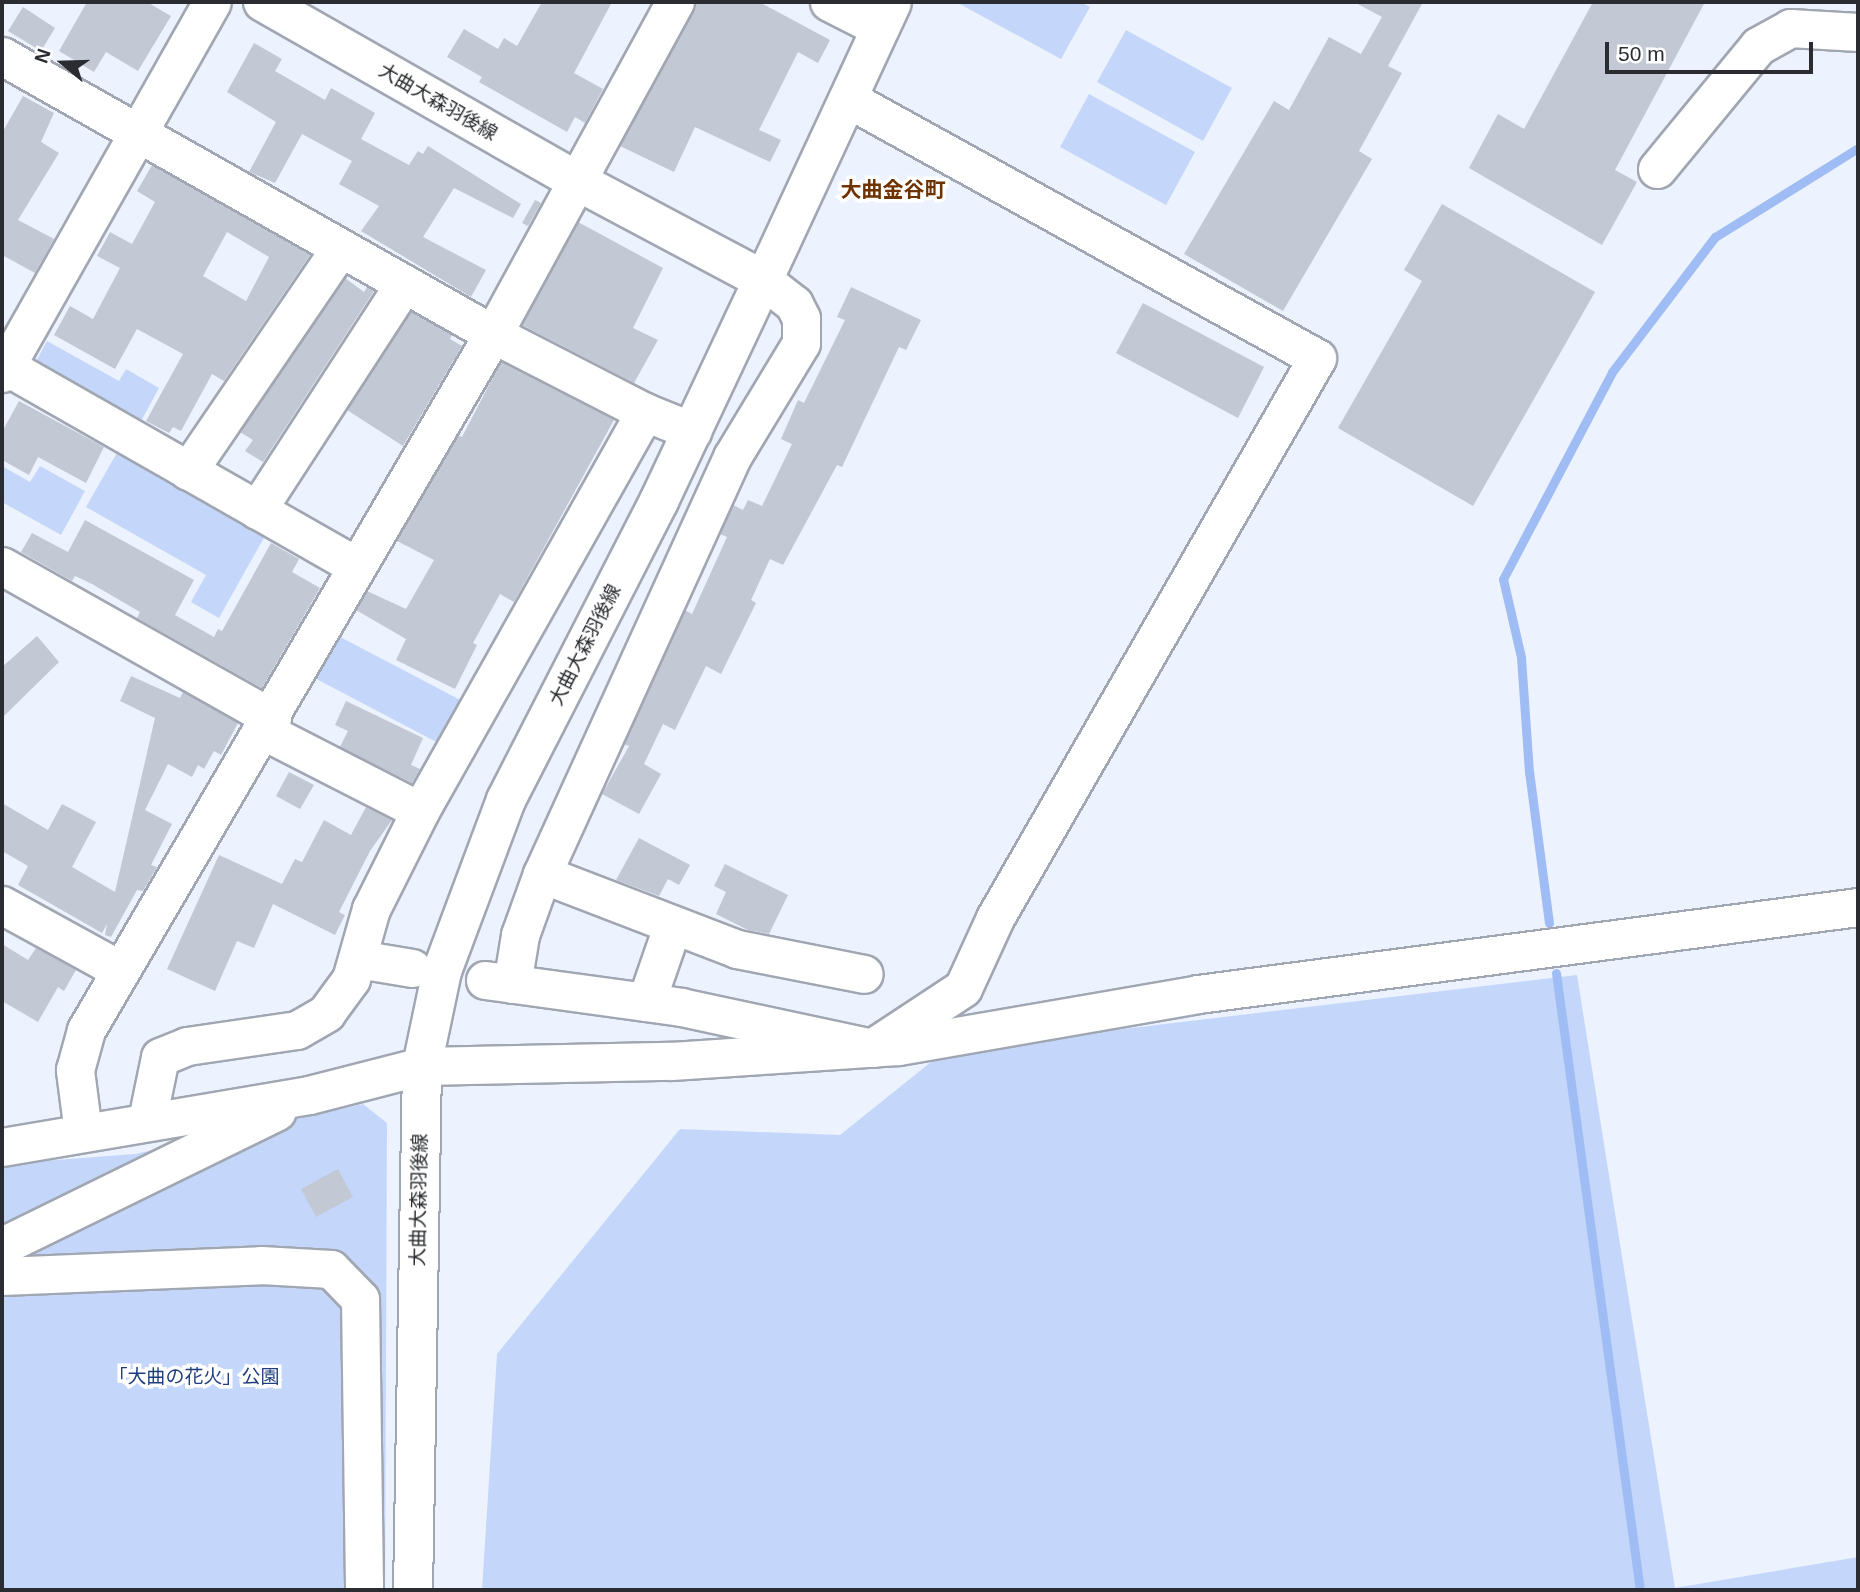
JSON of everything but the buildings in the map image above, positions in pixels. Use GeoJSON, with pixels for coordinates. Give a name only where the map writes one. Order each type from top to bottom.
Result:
{"type":"FeatureCollection","features":[{"type":"Feature","properties":{"kind":"main road","name":"大曲大森羽後線"},"geometry":{"type":"LineString","coordinates":[[263,2],[577,181],[763,280],[692,431],[506,800],[442,971],[422,1066],[413,1590]]}},
{"type":"Feature","properties":{"kind":"street"},"geometry":{"type":"LineString","coordinates":[[212,2],[3,368],[356,566]]}},
{"type":"Feature","properties":{"kind":"street"},"geometry":{"type":"LineString","coordinates":[[83,1132],[75,1070],[86,1030],[268,724],[356,566],[493,334],[675,2]]}},
{"type":"Feature","properties":{"kind":"street"},"geometry":{"type":"LineString","coordinates":[[829,2],[885,14],[850,100],[763,280],[794,303],[801,318],[801,342],[732,457],[542,874],[520,935],[499,982],[646,1002],[872,1048],[963,988],[995,918],[1317,358],[850,100]]}},
{"type":"Feature","properties":{"kind":"street"},"geometry":{"type":"LineString","coordinates":[[1657,169],[1758,46],[1790,28],[1858,32]]}},
{"type":"Feature","properties":{"kind":"street"},"geometry":{"type":"LineString","coordinates":[[2,57],[493,334],[645,412],[692,431]]}},
{"type":"Feature","properties":{"kind":"street"},"geometry":{"type":"LineString","coordinates":[[188,471],[340,248]]}},
{"type":"Feature","properties":{"kind":"street"},"geometry":{"type":"LineString","coordinates":[[257,510],[404,284]]}},
{"type":"Feature","properties":{"kind":"street"},"geometry":{"type":"LineString","coordinates":[[147,1120],[160,1058],[187,1046],[297,1030],[326,1013],[351,978],[371,909],[419,811],[645,412]]}},
{"type":"Feature","properties":{"kind":"street"},"geometry":{"type":"LineString","coordinates":[[2,566],[419,811]]}},
{"type":"Feature","properties":{"kind":"street"},"geometry":{"type":"LineString","coordinates":[[542,874],[672,927],[737,949],[864,974]]}},
{"type":"Feature","properties":{"kind":"street"},"geometry":{"type":"LineString","coordinates":[[2,905],[120,971]]}},
{"type":"Feature","properties":{"kind":"street"},"geometry":{"type":"LineString","coordinates":[[2,1147],[147,1120],[309,1095],[422,1066],[671,1061],[872,1048],[1198,994],[1858,907]]}},
{"type":"Feature","properties":{"kind":"street"},"geometry":{"type":"LineString","coordinates":[[646,1002],[672,927]]}},
{"type":"Feature","properties":{"kind":"street"},"geometry":{"type":"LineString","coordinates":[[358,958],[412,968]]}},
{"type":"Feature","properties":{"kind":"street"},"geometry":{"type":"LineString","coordinates":[[2,1246],[309,1095]]}},
{"type":"Feature","properties":{"kind":"street"},"geometry":{"type":"LineString","coordinates":[[2,1276],[261,1265],[331,1269],[360,1299],[364,1590]]}},
{"type":"Feature","properties":{"kind":"green space"},"geometry":{"type":"Polygon","coordinates":[[[956,2],[1081,2],[1090,7],[1061,59],[956,2]]]}},
{"type":"Feature","properties":{"kind":"green space"},"geometry":{"type":"Polygon","coordinates":[[[1126,30],[1232,88],[1203,141],[1097,82],[1126,30]]]}},
{"type":"Feature","properties":{"kind":"green space"},"geometry":{"type":"Polygon","coordinates":[[[1089,94],[1195,152],[1166,205],[1060,147],[1089,94]]]}},
{"type":"Feature","properties":{"kind":"green space"},"geometry":{"type":"Polygon","coordinates":[[[47,341],[119,381],[126,369],[159,388],[140,423],[34,365],[47,341]]]}},
{"type":"Feature","properties":{"kind":"green space"},"geometry":{"type":"Polygon","coordinates":[[[118,451],[266,534],[219,618],[191,602],[206,575],[86,507],[118,451]]]}},
{"type":"Feature","properties":{"kind":"green space"},"geometry":{"type":"Polygon","coordinates":[[[2,466],[30,482],[40,466],[85,491],[61,535],[2,502],[2,466]]]}},
{"type":"Feature","properties":{"kind":"green space"},"geometry":{"type":"Polygon","coordinates":[[[327,630],[466,703],[444,746],[305,673],[327,630]]]}},
{"type":"Feature","properties":{"kind":"green space"},"geometry":{"type":"Polygon","coordinates":[[[1577,975],[1675,1588],[1858,1557],[1858,1590],[482,1590],[497,1354],[680,1129],[840,1135],[946,1050],[1577,975]]]}},
{"type":"Feature","properties":{"kind":"green space","name":"「大曲の花火」公園"},"geometry":{"type":"Polygon","coordinates":[[[363,1104],[387,1123],[385,1590],[2,1590],[2,1164],[135,1154],[363,1104]]]}},
{"type":"Feature","properties":{"kind":"waterway"},"geometry":{"type":"LineString","coordinates":[[1549,923],[1529,772],[1521,657],[1503,579],[1612,372],[1715,237],[1858,148]]}},
{"type":"Feature","properties":{"kind":"waterway"},"geometry":{"type":"LineString","coordinates":[[1556,973],[1640,1590]]}},
{"type":"Feature","properties":{"kind":"district","name":"大曲金谷町"},"geometry":{"type":"Point","coordinates":[893,190]}}]}
